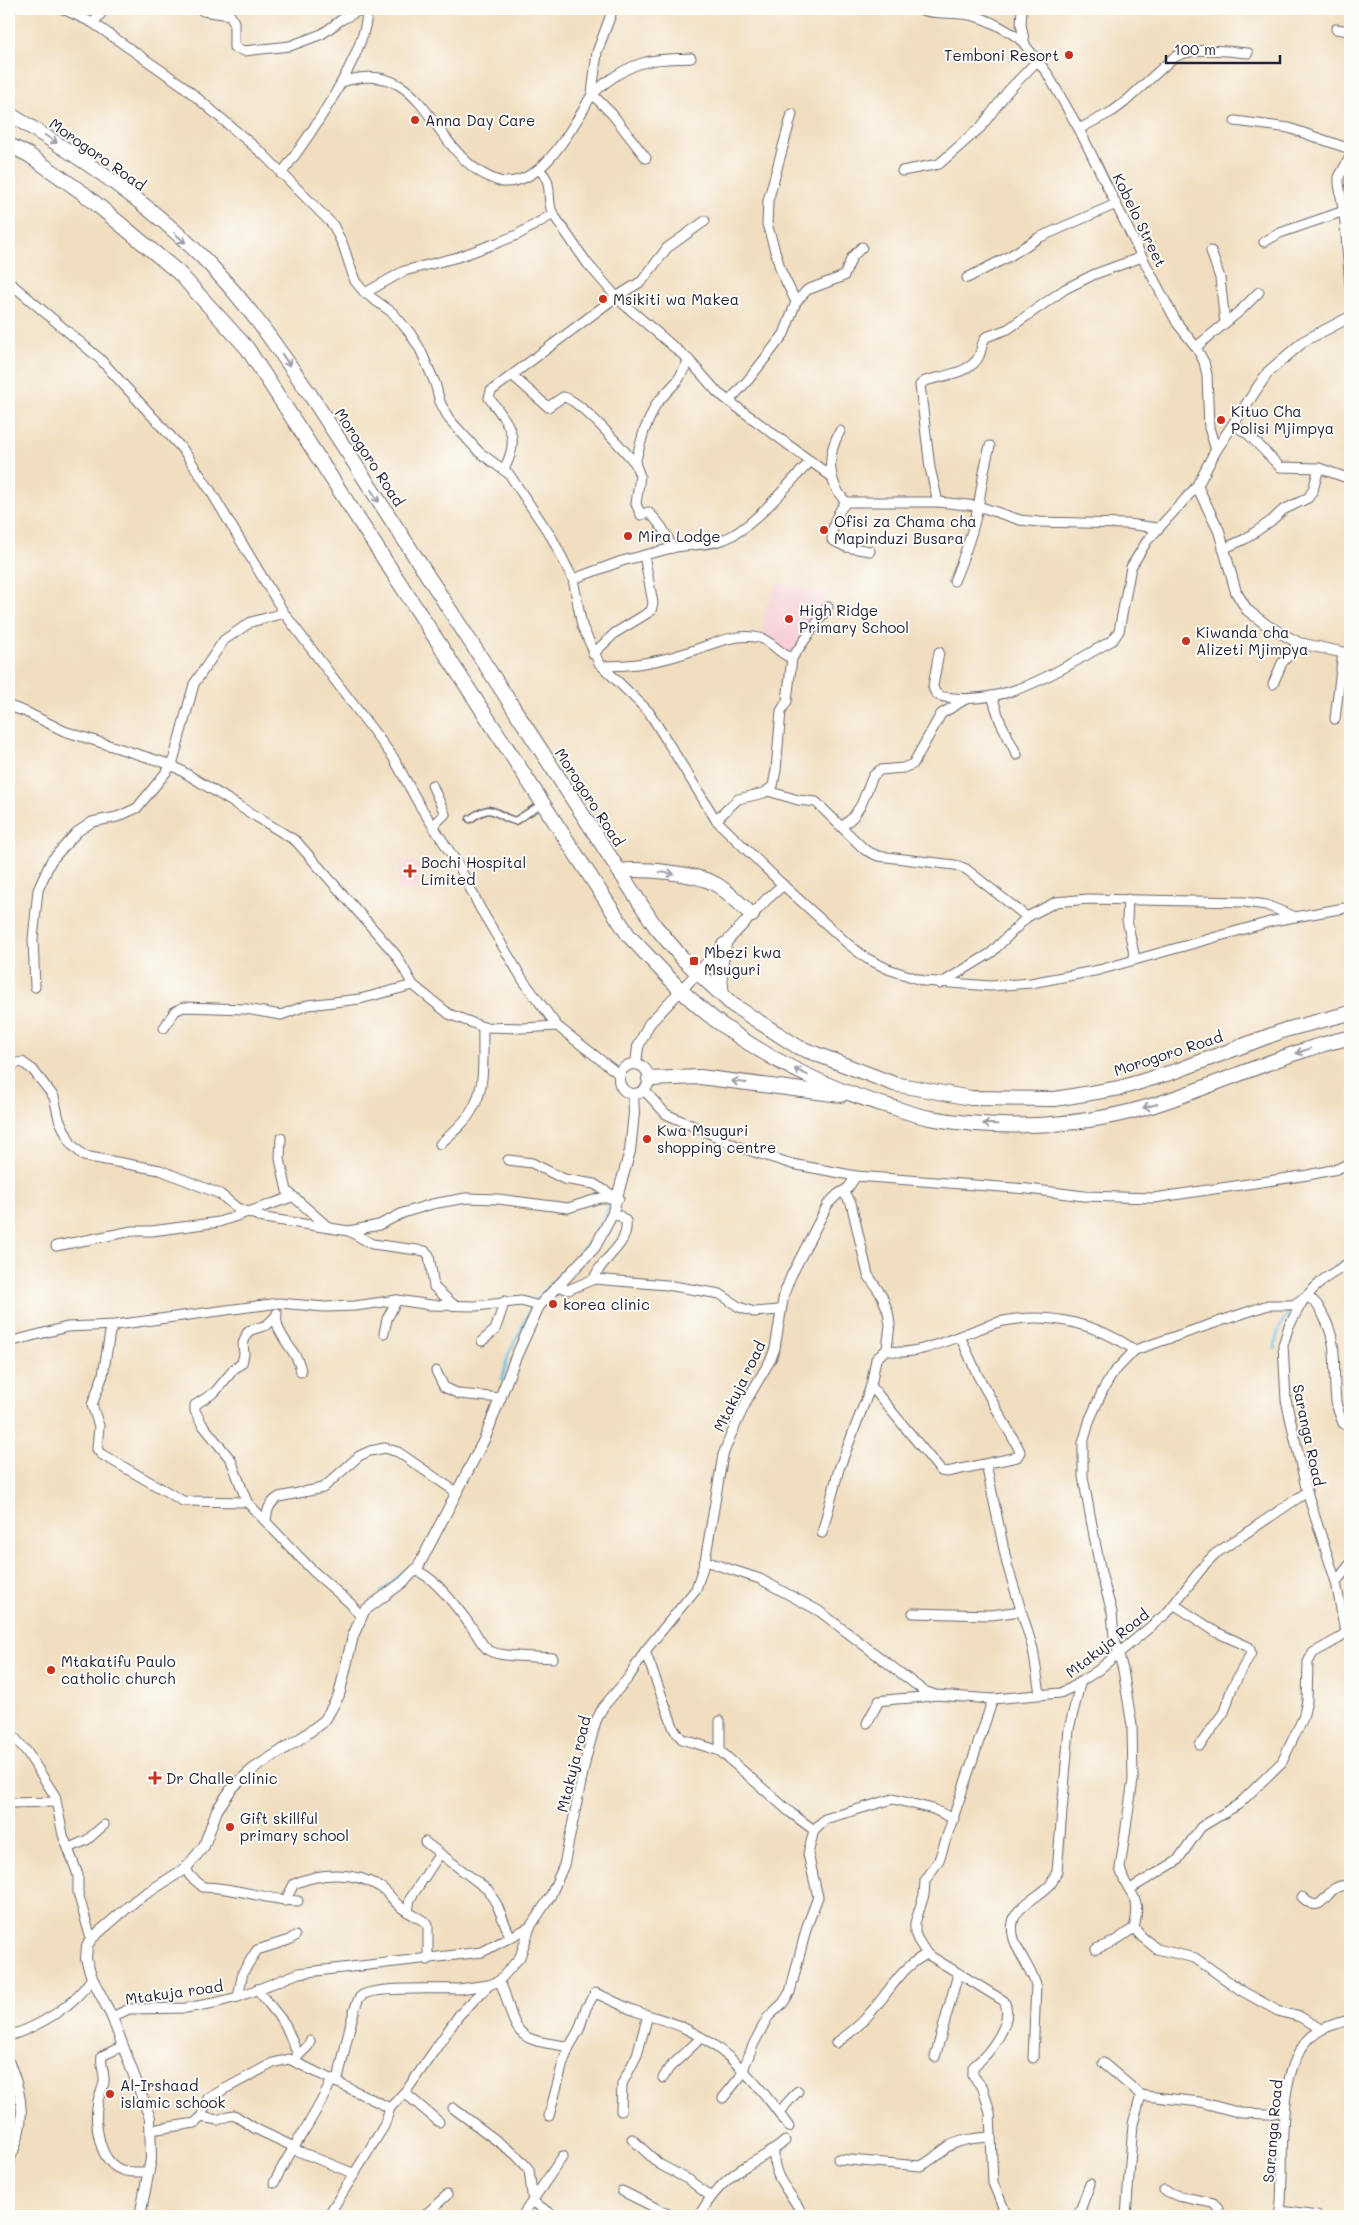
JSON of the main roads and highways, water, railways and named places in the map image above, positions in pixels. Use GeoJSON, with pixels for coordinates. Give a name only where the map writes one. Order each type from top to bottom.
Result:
{"type":"FeatureCollection","features":[{"type":"Feature","properties":{"kind":"highway","name":"Morogoro Road"},"geometry":{"type":"LineString","coordinates":[[9,114],[53,140],[144,205],[211,267],[260,324],[309,393],[655,926],[683,959],[734,1005],[798,1047],[894,1084],[970,1098],[1055,1099],[1120,1088],[1176,1071],[1285,1030],[1350,1014]]}},
{"type":"Feature","properties":{"kind":"highway"},"geometry":{"type":"LineString","coordinates":[[9,145],[29,155],[83,193],[179,274],[247,348],[629,936],[681,990],[714,1019],[772,1059],[856,1097],[929,1118],[986,1124],[1047,1125],[1112,1116],[1154,1105],[1292,1054],[1334,1040],[1350,1038]]}},
{"type":"Feature","properties":{"kind":"highway"},"geometry":{"type":"LineString","coordinates":[[619,871],[646,870],[706,880],[718,885],[752,915]]}},
{"type":"Feature","properties":{"kind":"highway"},"geometry":{"type":"LineString","coordinates":[[722,994],[719,972],[724,945]]}},
{"type":"Feature","properties":{"kind":"highway"},"geometry":{"type":"LineString","coordinates":[[647,1084],[700,1076],[856,1097]]}},
{"type":"Feature","properties":{"kind":"waterway"},"geometry":{"type":"LineString","coordinates":[[534,1302],[592,1239],[605,1216],[610,1200]]}},
{"type":"Feature","properties":{"kind":"waterway"},"geometry":{"type":"LineString","coordinates":[[1307,1288],[1318,1278],[1350,1257]]}},
{"type":"Feature","properties":{"kind":"waterway"},"geometry":{"type":"LineString","coordinates":[[502,1380],[508,1355],[532,1307]]}},
{"type":"Feature","properties":{"kind":"waterway"},"geometry":{"type":"LineString","coordinates":[[1275,1349],[1280,1328],[1290,1310]]}},
{"type":"Feature","properties":{"kind":"waterway"},"geometry":{"type":"LineString","coordinates":[[381,1592],[416,1561]]}},
{"type":"Feature","properties":{"kind":"waterway"},"geometry":{"type":"LineString","coordinates":[[228,1786],[237,1777]]}},
{"type":"Feature","properties":{"kind":"place","name":"Temboni Resort"},"geometry":{"type":"Point","coordinates":[1069,55]}},
{"type":"Feature","properties":{"kind":"place","name":"Anna Day Care"},"geometry":{"type":"Point","coordinates":[415,120]}},
{"type":"Feature","properties":{"kind":"place","name":"Msikiti wa Makea"},"geometry":{"type":"Point","coordinates":[603,299]}},
{"type":"Feature","properties":{"kind":"place","name":"Kituo Cha Polisi Mjimpya"},"geometry":{"type":"Point","coordinates":[1221,420]}},
{"type":"Feature","properties":{"kind":"place","name":"Ofisi za Chama cha Mapinduzi Busara"},"geometry":{"type":"Point","coordinates":[824,530]}},
{"type":"Feature","properties":{"kind":"place","name":"Mira Lodge"},"geometry":{"type":"Point","coordinates":[628,536]}},
{"type":"Feature","properties":{"kind":"place","name":"High Ridge Primary School"},"geometry":{"type":"Point","coordinates":[789,619]}},
{"type":"Feature","properties":{"kind":"place","name":"Kiwanda cha Alizeti Mjimpya"},"geometry":{"type":"Point","coordinates":[1186,641]}},
{"type":"Feature","properties":{"kind":"place","name":"Bochi Hospital Limited"},"geometry":{"type":"Point","coordinates":[410,871]}},
{"type":"Feature","properties":{"kind":"place","name":"Mbezi kwa Msuguri"},"geometry":{"type":"Point","coordinates":[694,961]}},
{"type":"Feature","properties":{"kind":"place","name":"Kwa Msuguri shopping centre"},"geometry":{"type":"Point","coordinates":[647,1139]}},
{"type":"Feature","properties":{"kind":"place","name":"korea clinic"},"geometry":{"type":"Point","coordinates":[553,1304]}},
{"type":"Feature","properties":{"kind":"place","name":"Mtakatifu Paulo catholic church"},"geometry":{"type":"Point","coordinates":[51,1670]}},
{"type":"Feature","properties":{"kind":"place","name":"Dr Challe clinic"},"geometry":{"type":"Point","coordinates":[155,1778]}},
{"type":"Feature","properties":{"kind":"place","name":"Gift skillful primary school"},"geometry":{"type":"Point","coordinates":[230,1827]}},
{"type":"Feature","properties":{"kind":"place","name":"Al-Irshaad islamic schook"},"geometry":{"type":"Point","coordinates":[110,2094]}}]}
